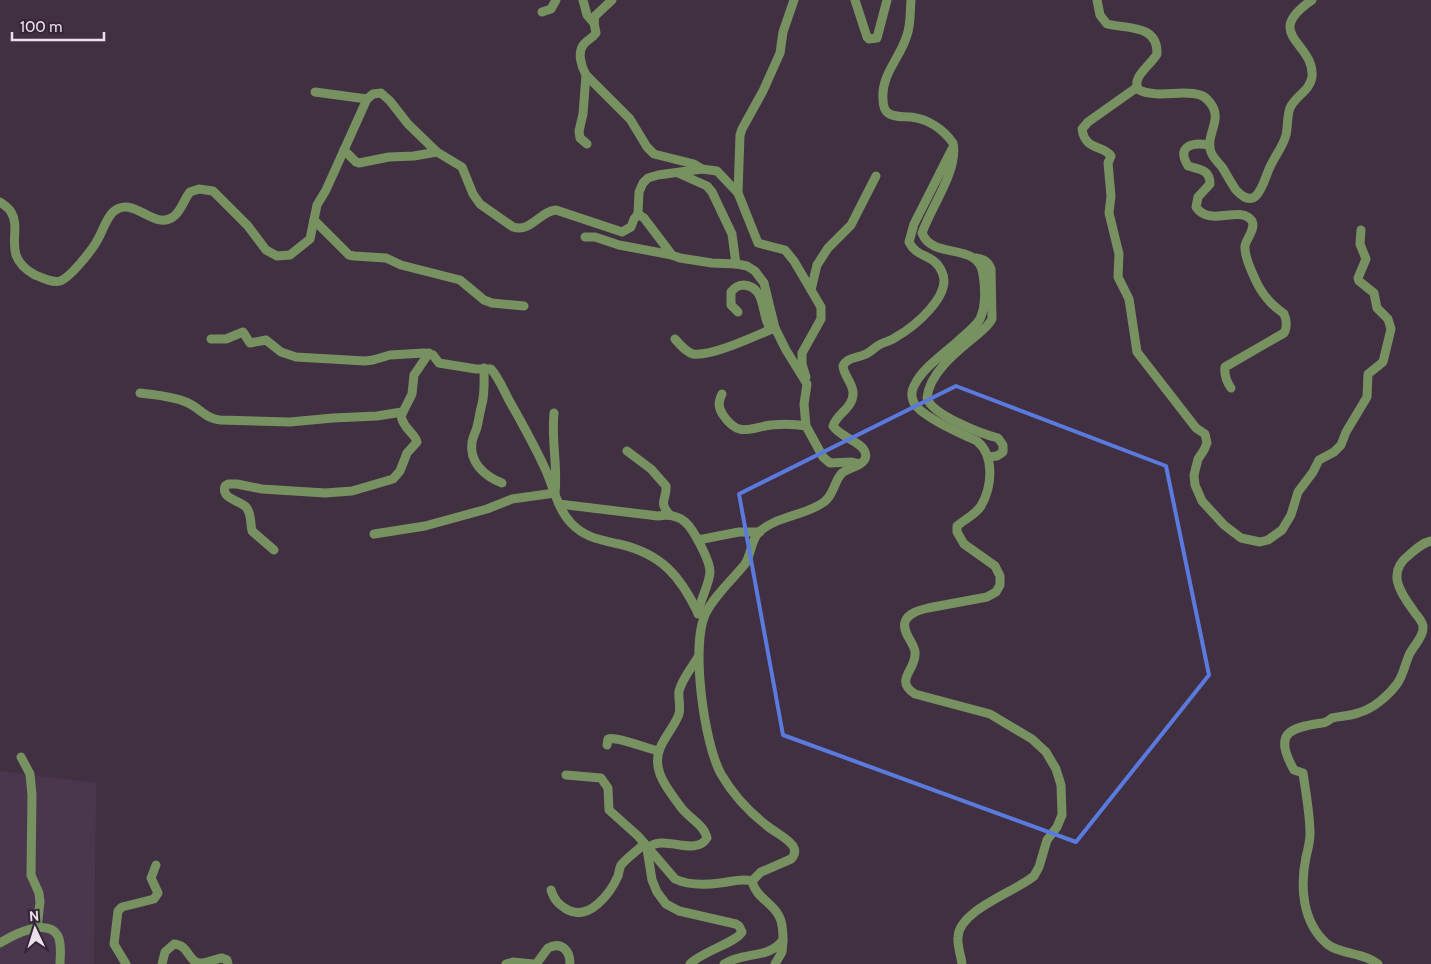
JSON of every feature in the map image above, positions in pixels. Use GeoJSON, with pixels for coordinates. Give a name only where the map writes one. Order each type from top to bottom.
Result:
{"type":"FeatureCollection","features":[{"type":"Feature","properties":{"kind":"street"},"geometry":{"type":"LineString","coordinates":[[542,12],[551,9],[556,0]]}},
{"type":"Feature","properties":{"kind":"street"},"geometry":{"type":"LineString","coordinates":[[583,0],[587,15],[594,23]]}},
{"type":"Feature","properties":{"kind":"street"},"geometry":{"type":"LineString","coordinates":[[612,0],[597,13],[594,23],[596,33],[583,44],[580,52],[582,67],[586,75],[630,119],[647,147],[654,154],[694,164],[702,170]]}},
{"type":"Feature","properties":{"kind":"street"},"geometry":{"type":"LineString","coordinates":[[794,0],[780,53],[763,91],[742,129],[738,163],[738,193],[758,243],[785,250],[794,261],[821,308],[822,316],[802,353],[802,364],[807,384],[804,404],[806,426],[826,461],[860,464]]}},
{"type":"Feature","properties":{"kind":"street"},"geometry":{"type":"LineString","coordinates":[[855,0],[869,39],[877,38],[887,0]]}},
{"type":"Feature","properties":{"kind":"street"},"geometry":{"type":"LineString","coordinates":[[911,0],[908,33],[888,74],[883,89],[884,105],[887,112],[896,117],[911,117],[936,126],[950,139],[954,147],[949,174],[922,233],[926,241],[932,246],[961,252],[984,260],[991,269],[992,319],[949,359],[934,378],[927,398],[931,405],[951,419],[998,438],[1003,445],[1003,452],[997,456],[988,457]]}},
{"type":"Feature","properties":{"kind":"street"},"geometry":{"type":"LineString","coordinates":[[1097,0],[1100,15],[1106,24],[1146,32],[1155,41],[1157,54],[1137,79],[1136,88],[1088,122],[1082,129],[1082,133],[1092,146],[1107,151],[1111,156],[1108,163],[1111,196],[1109,214],[1119,254],[1118,277],[1129,299],[1137,352],[1196,428],[1205,434],[1206,443],[1195,470],[1195,485],[1202,501],[1224,525],[1241,538],[1260,542],[1268,540],[1282,530],[1291,516],[1301,486],[1313,472],[1319,460],[1341,446],[1346,432],[1367,397],[1368,374],[1380,366],[1386,357],[1391,334],[1390,324],[1388,319],[1377,308],[1374,293],[1359,281],[1358,278],[1366,259],[1360,244],[1361,230]]}},
{"type":"Feature","properties":{"kind":"street"},"geometry":{"type":"LineString","coordinates":[[1136,88],[1144,93],[1170,95],[1190,93],[1204,96],[1209,100],[1216,112],[1215,124],[1209,145],[1213,157],[1240,195],[1250,198],[1256,196],[1264,184],[1269,168],[1286,137],[1288,113],[1292,103],[1310,82],[1312,76],[1310,63],[1294,39],[1290,28],[1295,15],[1312,0]]}},
{"type":"Feature","properties":{"kind":"street"},"geometry":{"type":"LineString","coordinates":[[586,75],[583,114],[579,131],[580,138],[587,144]]}},
{"type":"Feature","properties":{"kind":"street"},"geometry":{"type":"LineString","coordinates":[[315,92],[367,98],[377,93],[384,95],[408,124],[437,152],[462,167],[473,194],[480,204],[516,228],[526,227],[546,212],[556,210],[622,232],[631,227],[638,214],[639,192],[643,183],[648,178],[678,173],[702,170],[717,171],[738,193]]}},
{"type":"Feature","properties":{"kind":"street"},"geometry":{"type":"LineString","coordinates":[[0,202],[11,211],[13,217],[14,223],[9,244],[16,262],[24,271],[58,282],[70,275],[97,241],[113,213],[118,209],[135,209],[156,220],[167,220],[178,213],[190,192],[199,189],[212,191],[248,226],[266,250],[277,256],[290,255],[310,239],[317,205],[326,190],[367,98]]}},
{"type":"Feature","properties":{"kind":"street"},"geometry":{"type":"LineString","coordinates":[[1209,145],[1192,144],[1183,152],[1183,158],[1188,166],[1205,171],[1210,178],[1210,184],[1198,197],[1196,207],[1203,215],[1236,214],[1253,222],[1245,247],[1247,259],[1260,289],[1274,306],[1284,314],[1286,323],[1284,333],[1225,367],[1224,373],[1231,388]]}},
{"type":"Feature","properties":{"kind":"street"},"geometry":{"type":"LineString","coordinates":[[566,775],[601,778],[608,788],[609,810],[646,845],[671,876],[681,882],[752,881],[761,872],[791,860],[794,856],[795,851],[789,842],[749,811],[718,768],[710,745],[698,657],[702,623],[709,607],[745,564],[754,540],[760,532],[779,521],[822,503],[830,496],[840,475],[866,459],[863,448],[838,432],[833,426],[835,420],[849,406],[852,399],[851,383],[843,370],[843,366],[847,360],[864,355],[901,334],[928,311],[941,294],[944,280],[941,268],[930,257],[917,252],[909,242],[914,224],[954,147]]}},
{"type":"Feature","properties":{"kind":"street"},"geometry":{"type":"LineString","coordinates":[[344,150],[359,163],[390,157],[414,156],[437,152]]}},
{"type":"Feature","properties":{"kind":"street"},"geometry":{"type":"LineString","coordinates":[[678,173],[707,186],[712,192],[732,234],[736,264]]}},
{"type":"Feature","properties":{"kind":"street"},"geometry":{"type":"LineString","coordinates":[[812,290],[817,265],[828,248],[851,225],[876,176]]}},
{"type":"Feature","properties":{"kind":"street"},"geometry":{"type":"LineString","coordinates":[[638,214],[644,218],[672,255]]}},
{"type":"Feature","properties":{"kind":"street"},"geometry":{"type":"LineString","coordinates":[[314,220],[349,255],[386,258],[401,265],[460,280],[484,300],[492,303],[524,306]]}},
{"type":"Feature","properties":{"kind":"street"},"geometry":{"type":"LineString","coordinates":[[585,237],[595,237],[704,262],[747,266],[755,271],[760,276],[766,290],[774,329],[807,384]]}},
{"type":"Feature","properties":{"kind":"street"},"geometry":{"type":"LineString","coordinates":[[962,964],[958,938],[962,924],[970,915],[1034,876],[1039,867],[1047,840],[1060,821],[1063,805],[1061,785],[1056,769],[1046,752],[1032,739],[990,714],[915,694],[905,684],[905,679],[915,657],[914,649],[904,624],[909,616],[928,608],[987,597],[996,592],[1000,585],[1000,576],[995,566],[964,544],[957,532],[957,526],[977,510],[983,500],[990,471],[988,457],[982,445],[977,441],[931,417],[918,408],[914,404],[912,395],[914,385],[923,374],[964,336],[980,318],[984,306],[984,280],[982,268],[976,258]]}},
{"type":"Feature","properties":{"kind":"street"},"geometry":{"type":"LineString","coordinates":[[738,312],[731,305],[731,292],[739,286],[746,286],[760,296],[767,324],[774,329]]}},
{"type":"Feature","properties":{"kind":"street"},"geometry":{"type":"LineString","coordinates":[[675,339],[684,348],[696,354],[737,344],[774,329]]}},
{"type":"Feature","properties":{"kind":"street"},"geometry":{"type":"LineString","coordinates":[[211,339],[226,339],[243,332],[250,343],[266,340],[281,352],[304,358],[373,360],[390,354],[429,354],[433,355],[439,363],[476,369],[491,369],[532,442],[563,514],[580,532],[590,537],[631,548],[665,565],[677,576],[686,589],[702,623]]}},
{"type":"Feature","properties":{"kind":"street"},"geometry":{"type":"LineString","coordinates":[[274,550],[252,531],[246,507],[225,494],[225,486],[237,484],[262,490],[325,493],[352,491],[388,481],[397,475],[407,453],[417,442],[416,438],[402,423],[401,416],[412,394],[414,375],[429,354]]}},
{"type":"Feature","properties":{"kind":"street"},"geometry":{"type":"LineString","coordinates":[[484,368],[482,403],[477,430],[473,437],[472,451],[478,467],[485,475],[502,483]]}},
{"type":"Feature","properties":{"kind":"street"},"geometry":{"type":"LineString","coordinates":[[140,393],[186,402],[212,419],[220,420],[290,422],[377,416],[402,412]]}},
{"type":"Feature","properties":{"kind":"street"},"geometry":{"type":"LineString","coordinates":[[722,394],[718,402],[719,406],[725,418],[737,429],[752,430],[779,424],[806,426]]}},
{"type":"Feature","properties":{"kind":"street"},"geometry":{"type":"LineString","coordinates":[[554,413],[552,439],[556,473],[555,493]]}},
{"type":"Feature","properties":{"kind":"street"},"geometry":{"type":"LineString","coordinates":[[627,451],[651,469],[666,486],[666,493],[662,504],[663,508],[669,514],[688,523],[694,530],[708,560],[710,568],[708,582],[698,613]]}},
{"type":"Feature","properties":{"kind":"street"},"geometry":{"type":"LineString","coordinates":[[374,534],[425,526],[487,509],[512,499],[555,493]]}},
{"type":"Feature","properties":{"kind":"street"},"geometry":{"type":"LineString","coordinates":[[559,504],[658,516],[669,514]]}},
{"type":"Feature","properties":{"kind":"street"},"geometry":{"type":"LineString","coordinates":[[698,540],[739,532],[760,532]]}},
{"type":"Feature","properties":{"kind":"street"},"geometry":{"type":"LineString","coordinates":[[1378,964],[1354,953],[1330,947],[1322,939],[1310,919],[1303,888],[1310,836],[1309,809],[1303,773],[1294,770],[1284,751],[1284,745],[1289,733],[1296,728],[1324,723],[1332,719],[1363,712],[1379,702],[1396,686],[1423,628],[1399,586],[1396,578],[1397,568],[1406,557],[1424,543],[1431,541]]}},
{"type":"Feature","properties":{"kind":"street"},"geometry":{"type":"LineString","coordinates":[[552,890],[554,898],[561,906],[573,912],[582,913],[594,907],[603,899],[618,877],[620,867],[646,845],[672,843],[696,846],[703,843],[707,838],[703,828],[683,810],[665,785],[658,770],[658,752],[679,714],[680,689],[698,657]]}},
{"type":"Feature","properties":{"kind":"street"},"geometry":{"type":"LineString","coordinates":[[607,745],[608,740],[614,738],[658,752]]}},
{"type":"Feature","properties":{"kind":"street"},"geometry":{"type":"LineString","coordinates":[[21,756],[30,774],[32,795],[31,875],[39,893],[40,902],[37,928]]}},
{"type":"Feature","properties":{"kind":"street"},"geometry":{"type":"LineString","coordinates":[[646,845],[652,880],[657,892],[666,904],[679,911],[736,924],[741,929],[741,935],[697,957],[690,964]]}},
{"type":"Feature","properties":{"kind":"street"},"geometry":{"type":"LineString","coordinates":[[126,964],[114,944],[118,911],[122,907],[154,899],[158,893],[151,878],[156,865]]}},
{"type":"Feature","properties":{"kind":"street"},"geometry":{"type":"LineString","coordinates":[[752,881],[758,893],[779,916],[781,922],[782,952],[775,964]]}},
{"type":"Feature","properties":{"kind":"street"},"geometry":{"type":"LineString","coordinates":[[0,943],[13,935],[37,928],[52,930],[59,938],[60,964]]}},
{"type":"Feature","properties":{"kind":"street"},"geometry":{"type":"LineString","coordinates":[[724,964],[742,956],[770,952],[776,949],[783,940]]}},
{"type":"Feature","properties":{"kind":"street"},"geometry":{"type":"LineString","coordinates":[[162,964],[165,952],[174,944],[180,944],[195,962],[200,964],[222,958],[227,960],[228,964]]}},
{"type":"Feature","properties":{"kind":"street"},"geometry":{"type":"LineString","coordinates":[[506,964],[513,962],[521,964],[537,963],[548,948],[552,946],[562,947],[566,950],[570,955],[570,964]]}},
{"type":"Feature","properties":{"kind":"highlighted area"},"geometry":{"type":"Polygon","coordinates":[[[956,386],[1166,466],[1209,675],[1076,842],[783,735],[739,494],[956,386]]]}},
{"type":"Feature","properties":{"kind":"shaded area"},"geometry":{"type":"Polygon","coordinates":[[[0,771],[96,783],[94,964],[0,964],[0,771]]]}}]}
